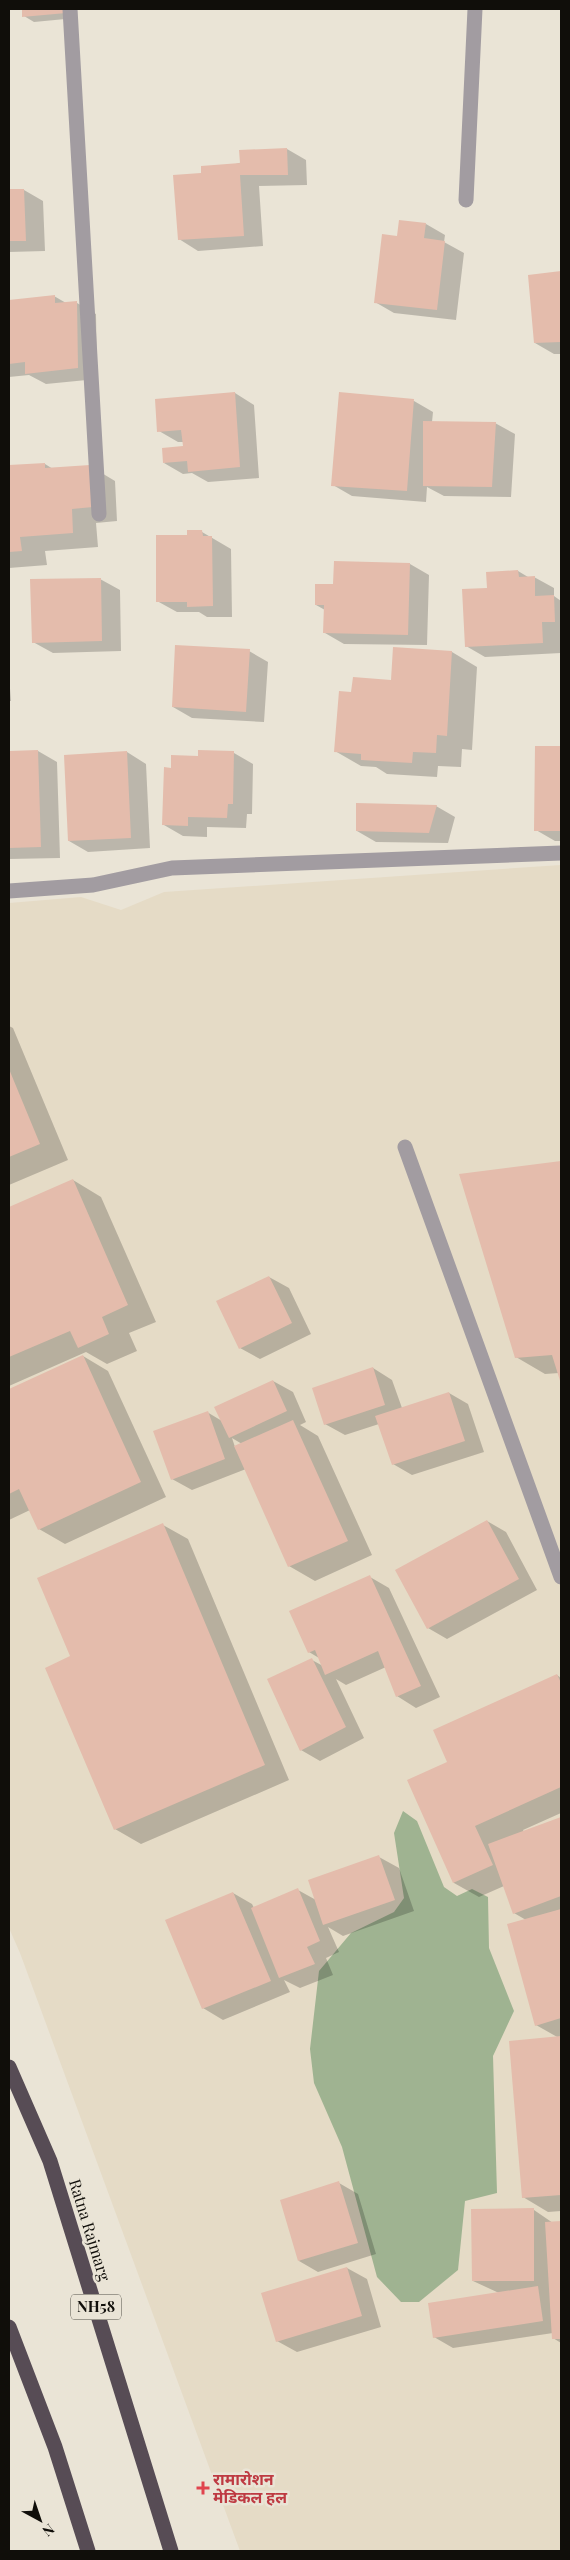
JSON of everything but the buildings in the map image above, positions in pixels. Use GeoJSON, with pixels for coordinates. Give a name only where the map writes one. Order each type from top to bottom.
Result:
{"type":"FeatureCollection","features":[{"type":"Feature","properties":{"kind":"highway","name":"Ratna Rajmarg"},"geometry":{"type":"LineString","coordinates":[[9,2067],[50,2161],[172,2551]]}},
{"type":"Feature","properties":{"kind":"highway"},"geometry":{"type":"LineString","coordinates":[[9,2327],[55,2447],[88,2551]]}},
{"type":"Feature","properties":{"kind":"street"},"geometry":{"type":"LineString","coordinates":[[70,9],[99,514]]}},
{"type":"Feature","properties":{"kind":"street"},"geometry":{"type":"LineString","coordinates":[[466,200],[475,9]]}},
{"type":"Feature","properties":{"kind":"street"},"geometry":{"type":"LineString","coordinates":[[9,891],[93,885],[172,868],[561,853]]}},
{"type":"Feature","properties":{"kind":"street"},"geometry":{"type":"LineString","coordinates":[[405,1147],[561,1577]]}},
{"type":"Feature","properties":{"kind":"shaded area"},"geometry":{"type":"Polygon","coordinates":[[[561,865],[561,2551],[240,2551],[20,1953],[9,1928],[9,903],[81,897],[121,910],[164,892],[561,865]]]}},
{"type":"Feature","properties":{"kind":"green space"},"geometry":{"type":"Polygon","coordinates":[[[403,1811],[417,1821],[444,1887],[457,1896],[472,1889],[488,1897],[489,1948],[514,2011],[493,2056],[497,2193],[465,2201],[458,2270],[419,2302],[401,2302],[377,2277],[342,2147],[314,2083],[310,2049],[319,1971],[351,1933],[394,1912],[404,1898],[394,1833],[403,1811]]]}},
{"type":"Feature","properties":{"kind":"place","name":"रामारोशन मेडिकल हल"},"geometry":{"type":"Point","coordinates":[203,2488]}}]}
